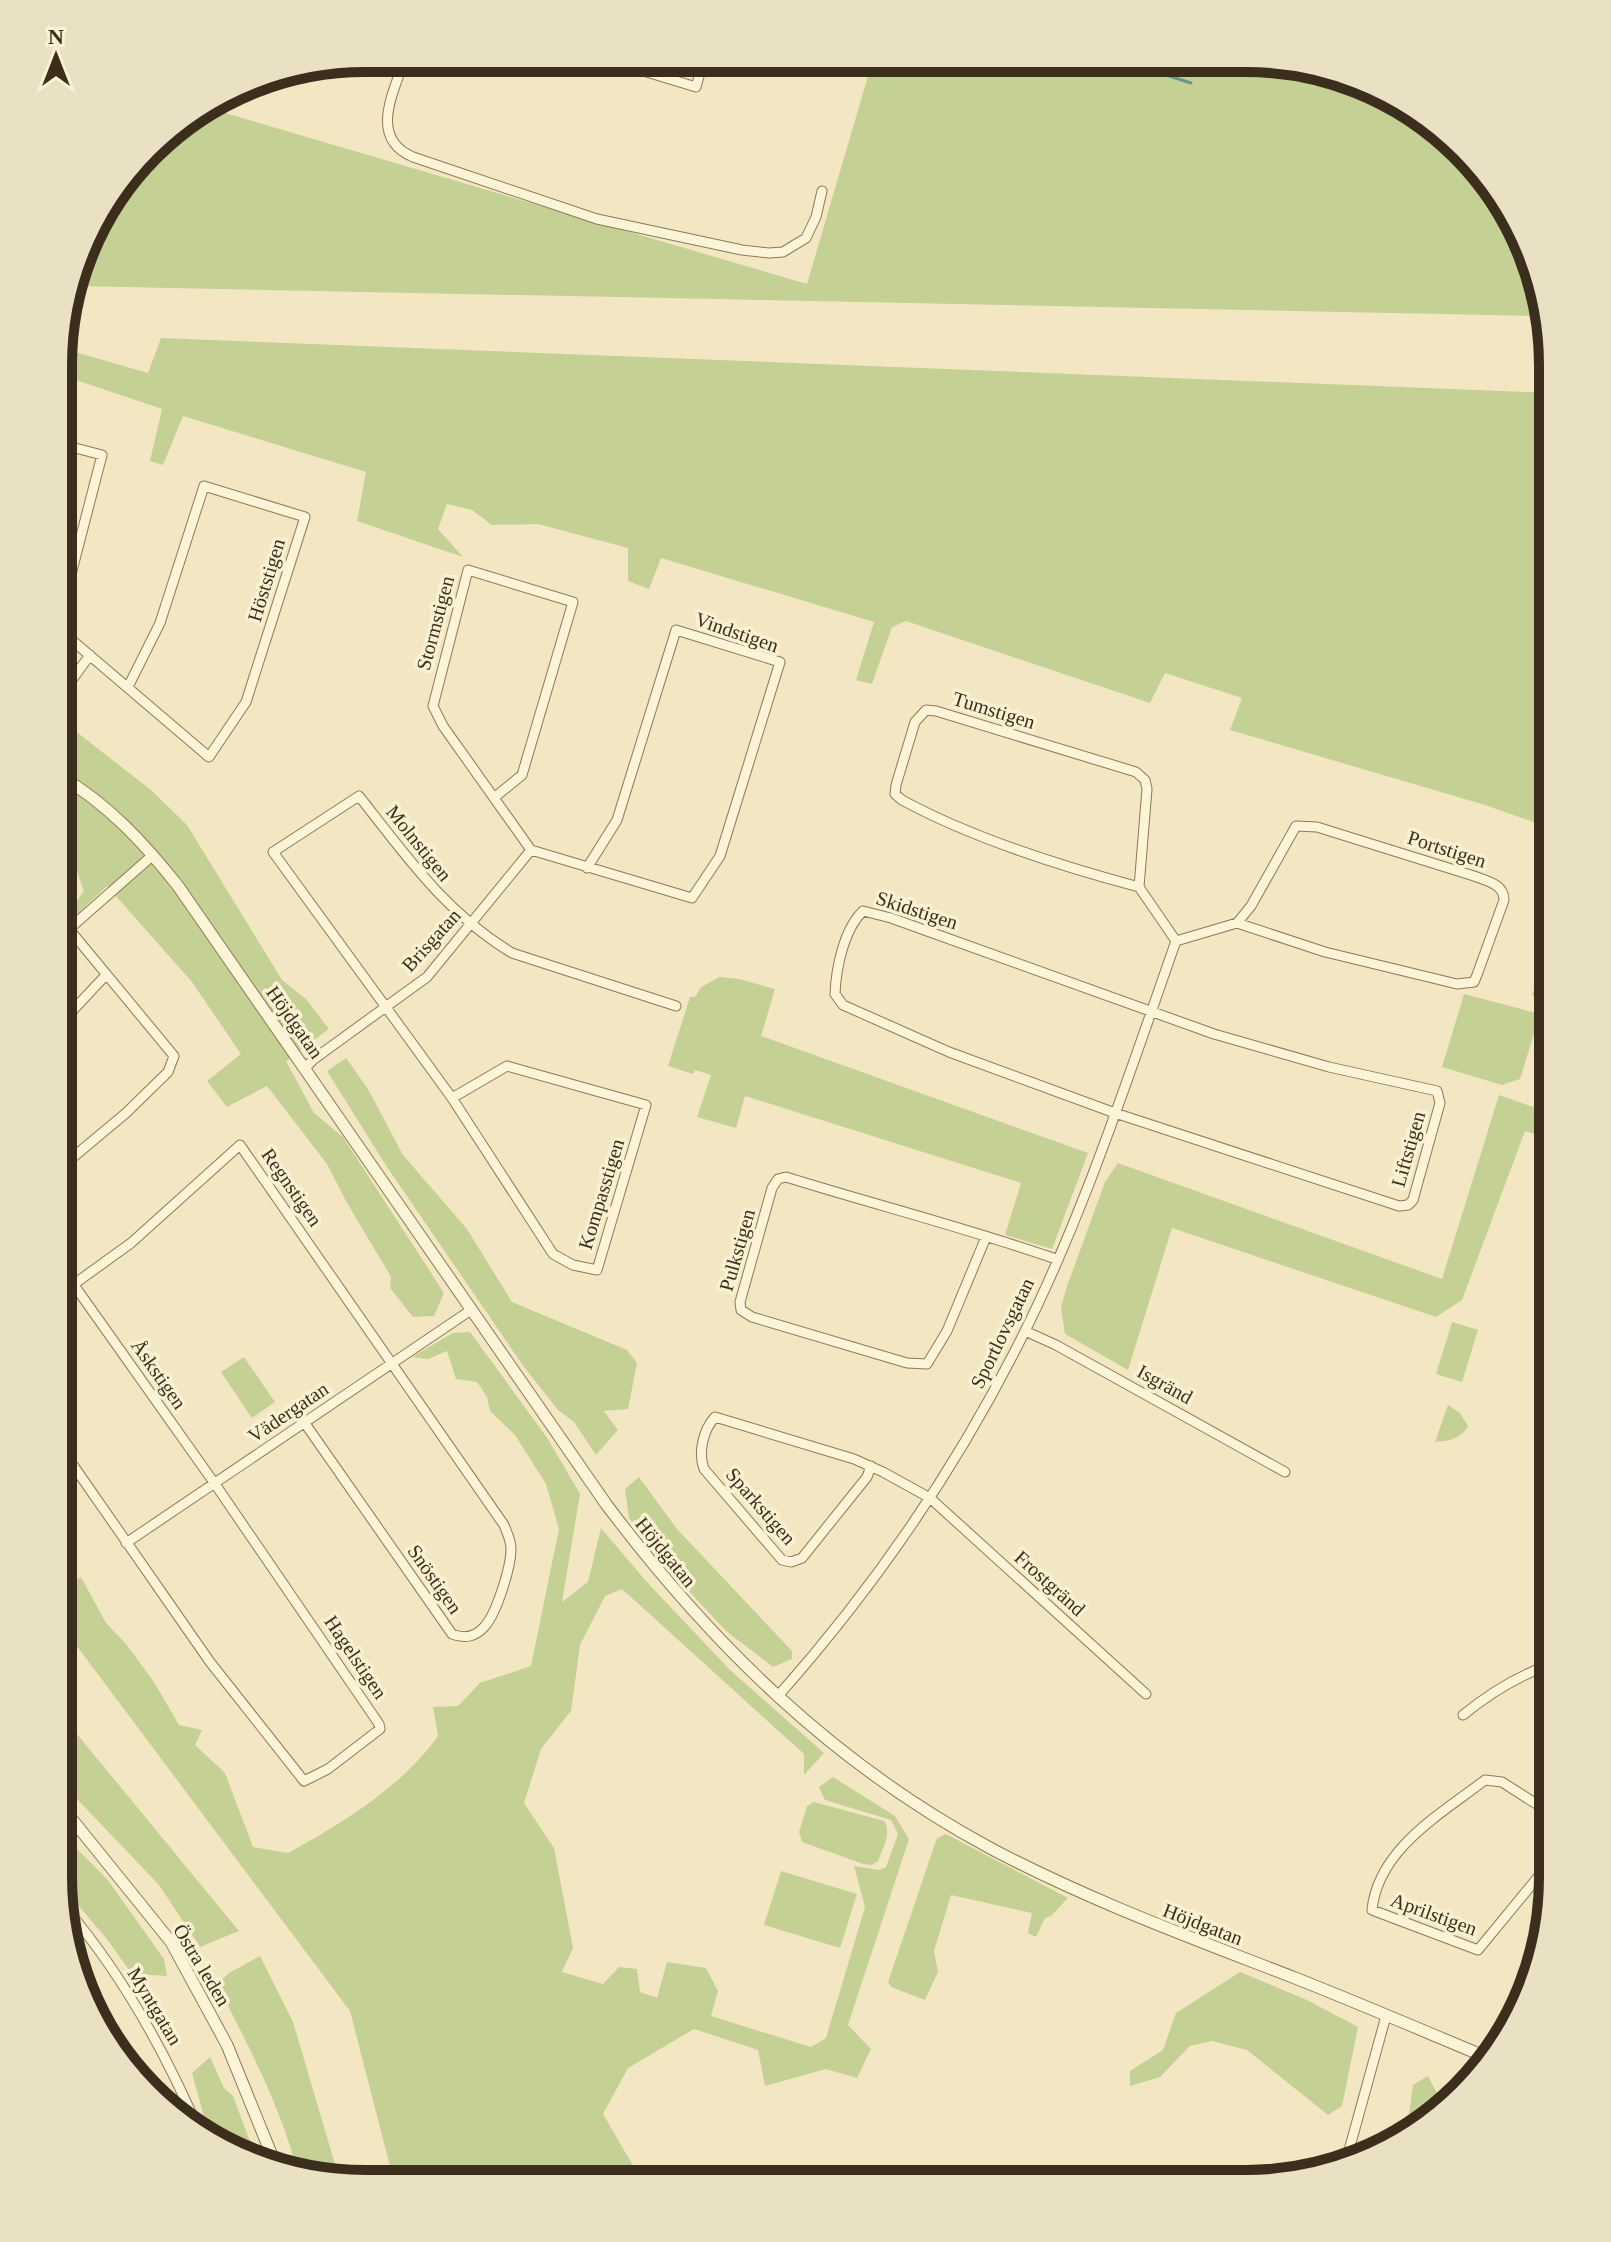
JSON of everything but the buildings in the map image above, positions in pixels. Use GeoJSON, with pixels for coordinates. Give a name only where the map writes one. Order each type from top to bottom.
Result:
{"type":"FeatureCollection","features":[{"type":"Feature","properties":{"kind":"street"},"geometry":{"type":"LineString","coordinates":[[401,72],[387,121],[389,136],[398,149],[413,157],[597,219],[742,250],[783,252],[806,238],[812,230],[822,191]]}},
{"type":"Feature","properties":{"kind":"street"},"geometry":{"type":"LineString","coordinates":[[647,72],[696,87],[700,72]]}},
{"type":"Feature","properties":{"kind":"street"},"geometry":{"type":"LineString","coordinates":[[72,447],[102,455],[72,571]]}},
{"type":"Feature","properties":{"kind":"street","name":"Höststigen"},"geometry":{"type":"LineString","coordinates":[[72,640],[209,757],[246,702],[305,517],[204,486],[160,623],[128,687]]}},
{"type":"Feature","properties":{"kind":"street","name":"Stormstigen"},"geometry":{"type":"LineString","coordinates":[[495,797],[522,775],[573,602],[468,570],[433,706],[443,726],[531,850]]}},
{"type":"Feature","properties":{"kind":"street","name":"Vindstigen"},"geometry":{"type":"LineString","coordinates":[[531,850],[587,868],[692,898],[720,856],[780,662],[676,630],[617,820],[587,868]]}},
{"type":"Feature","properties":{"kind":"street"},"geometry":{"type":"LineString","coordinates":[[72,680],[90,655]]}},
{"type":"Feature","properties":{"kind":"street","name":"Tumstigen"},"geometry":{"type":"LineString","coordinates":[[926,710],[936,711],[1136,772],[1145,780],[1147,789],[1139,887],[967,830],[902,800],[895,794],[896,785],[915,722],[926,710]]}},
{"type":"Feature","properties":{"kind":"street","name":"Höjdgatan"},"geometry":{"type":"LineString","coordinates":[[72,784],[103,805],[153,855],[187,898],[642,1552],[720,1642],[778,1696],[829,1741],[877,1777],[989,1847],[1143,1920],[1479,2054]]}},
{"type":"Feature","properties":{"kind":"street","name":"Molnstigen"},"geometry":{"type":"LineString","coordinates":[[385,1008],[273,852],[359,796],[440,897],[512,953],[676,1006]]}},
{"type":"Feature","properties":{"kind":"street","name":"Portstigen"},"geometry":{"type":"LineString","coordinates":[[1296,826],[1317,827],[1474,876],[1500,887],[1504,893],[1477,975],[1474,982],[1468,984],[1457,984],[1325,952],[1237,923],[1251,906],[1296,826]]}},
{"type":"Feature","properties":{"kind":"street","name":"Brisgatan"},"geometry":{"type":"LineString","coordinates":[[305,1068],[427,977],[531,850]]}},
{"type":"Feature","properties":{"kind":"street"},"geometry":{"type":"LineString","coordinates":[[72,920],[153,855]]}},
{"type":"Feature","properties":{"kind":"street"},"geometry":{"type":"LineString","coordinates":[[1139,887],[1176,941],[1237,923]]}},
{"type":"Feature","properties":{"kind":"street","name":"Skidstigen"},"geometry":{"type":"LineString","coordinates":[[1115,1113],[949,1052],[843,1005],[834,989],[852,926],[863,911],[876,913],[1151,1011]]}},
{"type":"Feature","properties":{"kind":"street"},"geometry":{"type":"LineString","coordinates":[[72,935],[174,1056],[168,1072],[126,1113],[72,1158]]}},
{"type":"Feature","properties":{"kind":"street","name":"Sportlovsgatan"},"geometry":{"type":"LineString","coordinates":[[778,1696],[860,1599],[930,1498],[969,1436],[1025,1331],[1115,1113],[1176,941]]}},
{"type":"Feature","properties":{"kind":"street"},"geometry":{"type":"LineString","coordinates":[[72,1011],[106,975]]}},
{"type":"Feature","properties":{"kind":"street","name":"Kompasstigen"},"geometry":{"type":"LineString","coordinates":[[385,1008],[452,1098],[553,1254],[573,1265],[597,1270],[646,1105],[507,1066],[452,1098]]}},
{"type":"Feature","properties":{"kind":"street","name":"Liftstigen"},"geometry":{"type":"LineString","coordinates":[[1115,1113],[1399,1206],[1408,1205],[1413,1200],[1440,1103],[1437,1091],[1329,1067],[1214,1034],[1151,1011]]}},
{"type":"Feature","properties":{"kind":"street","name":"Regnstigen"},"geometry":{"type":"LineString","coordinates":[[74,1285],[179,1202],[240,1145],[393,1364]]}},
{"type":"Feature","properties":{"kind":"street","name":"Pulkstigen"},"geometry":{"type":"LineString","coordinates":[[986,1237],[947,1331],[927,1364],[907,1363],[752,1317],[741,1310],[740,1302],[772,1188],[778,1179],[786,1177],[986,1237],[1056,1259]]}},
{"type":"Feature","properties":{"kind":"street","name":"Åskstigen"},"geometry":{"type":"LineString","coordinates":[[74,1285],[215,1484]]}},
{"type":"Feature","properties":{"kind":"street","name":"Vädergatan"},"geometry":{"type":"LineString","coordinates":[[126,1543],[471,1310]]}},
{"type":"Feature","properties":{"kind":"street","name":"Isgränd"},"geometry":{"type":"LineString","coordinates":[[1025,1331],[1056,1345],[1285,1472]]}},
{"type":"Feature","properties":{"kind":"street","name":"Snöstigen"},"geometry":{"type":"LineString","coordinates":[[304,1422],[441,1620],[452,1634],[462,1639],[472,1636],[485,1627],[499,1597],[512,1551],[510,1540],[504,1525],[393,1364]]}},
{"type":"Feature","properties":{"kind":"street","name":"Sparkstigen"},"geometry":{"type":"LineString","coordinates":[[871,1466],[867,1477],[802,1558],[791,1562],[782,1560],[704,1469],[700,1458],[708,1424],[715,1417],[871,1466],[930,1498]]}},
{"type":"Feature","properties":{"kind":"street"},"geometry":{"type":"LineString","coordinates":[[72,1464],[126,1543]]}},
{"type":"Feature","properties":{"kind":"street","name":"Hagelstigen"},"geometry":{"type":"LineString","coordinates":[[126,1543],[210,1662],[304,1781],[328,1769],[380,1729],[379,1724],[215,1484]]}},
{"type":"Feature","properties":{"kind":"street","name":"Frostgränd"},"geometry":{"type":"LineString","coordinates":[[930,1498],[1146,1694]]}},
{"type":"Feature","properties":{"kind":"street"},"geometry":{"type":"LineString","coordinates":[[1463,1715],[1486,1696],[1539,1670]]}},
{"type":"Feature","properties":{"kind":"street","name":"Aprilstigen"},"geometry":{"type":"LineString","coordinates":[[1539,1806],[1502,1782],[1485,1780],[1420,1830],[1390,1860],[1373,1894],[1372,1910],[1478,1950],[1539,1876]]}},
{"type":"Feature","properties":{"kind":"street","name":"Östra leden"},"geometry":{"type":"LineString","coordinates":[[72,1819],[171,1942],[227,2045],[271,2154]]}},
{"type":"Feature","properties":{"kind":"street","name":"Myntgatan"},"geometry":{"type":"LineString","coordinates":[[76,1920],[142,2014],[191,2112]]}},
{"type":"Feature","properties":{"kind":"street"},"geometry":{"type":"LineString","coordinates":[[1349,2151],[1386,2016]]}},
{"type":"Feature","properties":{"kind":"green space"},"geometry":{"type":"Polygon","coordinates":[[[869,72],[1246,72],[1303,78],[1358,94],[1409,121],[1439,145],[1466,172],[1500,219],[1517,253],[1534,316],[83,286],[94,253],[121,202],[158,158],[202,121],[219,111],[807,284],[869,72]]]}},
{"type":"Feature","properties":{"kind":"green space"},"geometry":{"type":"Polygon","coordinates":[[[161,338],[1539,392],[1539,824],[1485,805],[1230,730],[1242,698],[1165,673],[1150,703],[906,621],[892,627],[872,684],[856,680],[874,622],[661,558],[649,589],[628,581],[628,548],[538,524],[492,525],[472,510],[447,504],[438,529],[463,557],[357,521],[366,472],[183,416],[163,465],[150,461],[162,409],[72,379],[73,351],[148,373],[161,338]]]}},
{"type":"Feature","properties":{"kind":"green space"},"geometry":{"type":"Polygon","coordinates":[[[72,728],[151,790],[187,825],[282,980],[306,999],[329,1029],[286,1061],[314,1113],[343,1137],[444,1293],[434,1316],[413,1317],[390,1288],[391,1277],[327,1164],[267,1086],[227,1107],[207,1081],[241,1054],[192,982],[107,886],[72,916],[72,908],[84,891],[72,859],[72,728]]]}},
{"type":"Feature","properties":{"kind":"green space"},"geometry":{"type":"Polygon","coordinates":[[[1539,971],[1539,997],[1532,996],[1539,971]]]}},
{"type":"Feature","properties":{"kind":"green space"},"geometry":{"type":"Polygon","coordinates":[[[720,977],[775,989],[761,1036],[1088,1153],[1052,1249],[1005,1235],[1021,1183],[745,1096],[736,1128],[697,1117],[711,1075],[695,1070],[693,1074],[668,1066],[690,997],[695,997],[701,987],[720,977]]]}},
{"type":"Feature","properties":{"kind":"green space"},"geometry":{"type":"Polygon","coordinates":[[[1464,994],[1539,1014],[1520,1079],[1502,1085],[1442,1067],[1464,994]]]}},
{"type":"Feature","properties":{"kind":"green space"},"geometry":{"type":"Polygon","coordinates":[[[346,1058],[368,1089],[403,1155],[467,1229],[512,1302],[627,1350],[637,1363],[628,1409],[604,1411],[618,1430],[596,1455],[574,1422],[558,1410],[524,1367],[387,1167],[327,1071],[346,1058]]]}},
{"type":"Feature","properties":{"kind":"green space"},"geometry":{"type":"Polygon","coordinates":[[[1499,1095],[1539,1109],[1539,1136],[1525,1131],[1462,1300],[1436,1317],[1172,1228],[1128,1370],[1065,1334],[1061,1308],[1105,1182],[1118,1163],[1442,1279],[1499,1095]]]}},
{"type":"Feature","properties":{"kind":"green space"},"geometry":{"type":"Polygon","coordinates":[[[1452,1322],[1478,1330],[1462,1382],[1436,1374],[1452,1322]]]}},
{"type":"Feature","properties":{"kind":"green space"},"geometry":{"type":"Polygon","coordinates":[[[470,1332],[548,1439],[580,1494],[562,1602],[588,1582],[601,1528],[730,1670],[824,1753],[804,1775],[804,1754],[622,1589],[605,1596],[580,1645],[571,1711],[541,1749],[524,1803],[554,1848],[573,1948],[562,1972],[603,1984],[619,1967],[637,1969],[640,1992],[657,1998],[667,1962],[706,1968],[718,1991],[711,2016],[811,2047],[826,2038],[865,1907],[854,1866],[879,1870],[886,1867],[898,1834],[891,1820],[825,1800],[819,1787],[833,1777],[895,1816],[909,1839],[848,2025],[871,2049],[857,2078],[826,2069],[765,2086],[758,2050],[694,2029],[628,2068],[603,2114],[636,2170],[391,2170],[350,2011],[72,1640],[72,1582],[81,1577],[106,1623],[154,1682],[179,1725],[202,1730],[195,1745],[225,1773],[253,1847],[288,1853],[389,1788],[438,1736],[433,1707],[458,1706],[480,1683],[531,1666],[559,1529],[546,1484],[515,1435],[490,1411],[487,1397],[477,1382],[456,1379],[447,1351],[428,1359],[412,1357],[453,1333],[470,1332]]]}},
{"type":"Feature","properties":{"kind":"green space"},"geometry":{"type":"Polygon","coordinates":[[[244,1357],[275,1402],[252,1418],[221,1372],[244,1357]]]}},
{"type":"Feature","properties":{"kind":"green space"},"geometry":{"type":"Polygon","coordinates":[[[1448,1405],[1460,1413],[1468,1426],[1458,1437],[1435,1442],[1448,1405]]]}},
{"type":"Feature","properties":{"kind":"green space"},"geometry":{"type":"Polygon","coordinates":[[[639,1477],[677,1529],[792,1651],[792,1659],[773,1667],[726,1631],[661,1561],[629,1518],[625,1489],[639,1477]]]}},
{"type":"Feature","properties":{"kind":"green space"},"geometry":{"type":"Polygon","coordinates":[[[72,1728],[239,1931],[200,1947],[159,1885],[72,1794],[72,1728]]]}},
{"type":"Feature","properties":{"kind":"green space"},"geometry":{"type":"Polygon","coordinates":[[[814,1802],[884,1821],[887,1836],[878,1861],[872,1865],[863,1864],[802,1842],[799,1832],[807,1806],[814,1802]]]}},
{"type":"Feature","properties":{"kind":"green space"},"geometry":{"type":"Polygon","coordinates":[[[946,1834],[1068,1898],[1051,1916],[1045,1918],[1036,1937],[1028,1933],[1032,1913],[951,1895],[934,1951],[938,1972],[925,2000],[891,1987],[888,1982],[937,1838],[946,1834]]]}},
{"type":"Feature","properties":{"kind":"green space"},"geometry":{"type":"Polygon","coordinates":[[[72,1844],[107,1879],[164,1959],[167,1976],[132,1974],[73,1900],[72,1844]]]}},
{"type":"Feature","properties":{"kind":"green space"},"geometry":{"type":"Polygon","coordinates":[[[781,1871],[857,1894],[840,1948],[764,1925],[781,1871]]]}},
{"type":"Feature","properties":{"kind":"green space"},"geometry":{"type":"Polygon","coordinates":[[[260,1956],[293,2022],[336,2168],[294,2161],[273,2100],[217,1984],[229,1973],[260,1956]]]}},
{"type":"Feature","properties":{"kind":"green space"},"geometry":{"type":"Polygon","coordinates":[[[1240,1972],[1307,2000],[1358,2027],[1342,2106],[1328,2115],[1247,2050],[1212,2041],[1190,2046],[1160,2077],[1130,2086],[1130,2071],[1163,2050],[1176,2013],[1240,1972]]]}},
{"type":"Feature","properties":{"kind":"green space"},"geometry":{"type":"Polygon","coordinates":[[[210,2057],[224,2088],[233,2096],[252,2148],[216,2129],[214,2123],[204,2117],[192,2073],[210,2057]]]}},
{"type":"Feature","properties":{"kind":"green space"},"geometry":{"type":"Polygon","coordinates":[[[1428,2076],[1440,2096],[1397,2128],[1409,2114],[1413,2085],[1428,2076]]]}},
{"type":"Feature","properties":{"kind":"waterway"},"geometry":{"type":"LineString","coordinates":[[1156,72],[1191,83]]}}]}
